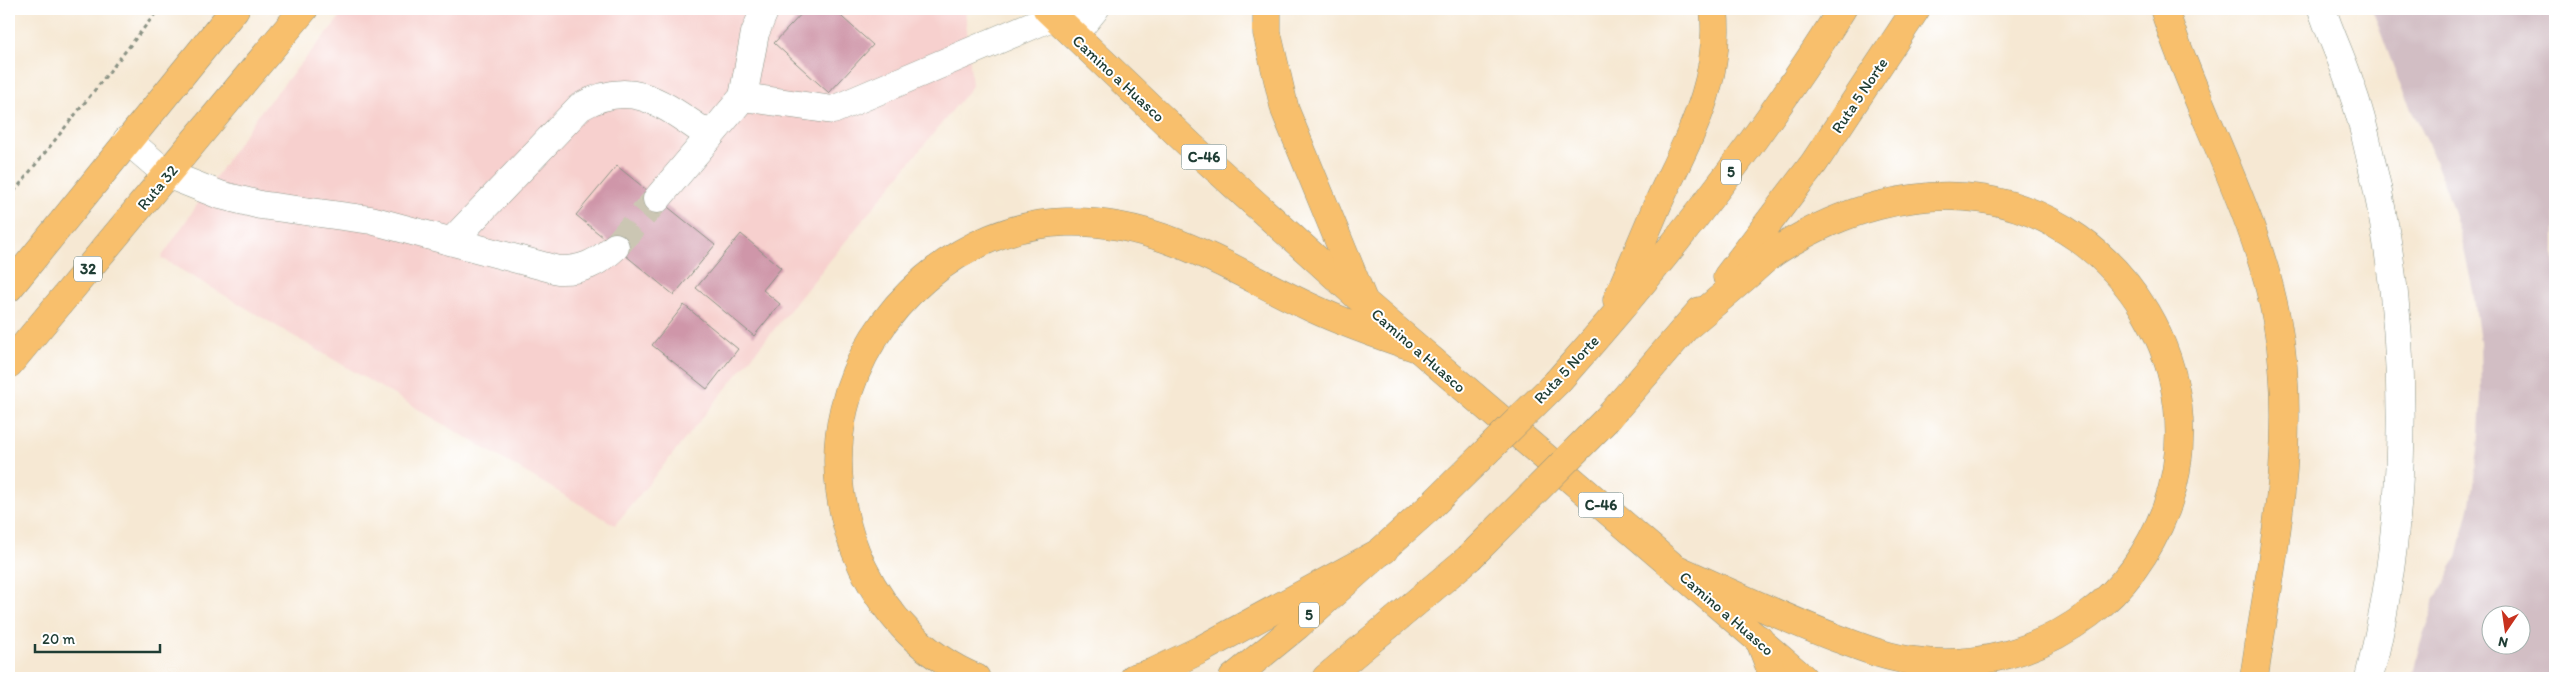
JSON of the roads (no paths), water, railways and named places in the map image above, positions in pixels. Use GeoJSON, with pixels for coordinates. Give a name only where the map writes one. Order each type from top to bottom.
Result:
{"type":"FeatureCollection","features":[{"type":"Feature","properties":{"kind":"main road"},"geometry":{"type":"LineString","coordinates":[[9,288],[235,9]]}},
{"type":"Feature","properties":{"kind":"main road","name":"Ruta 32"},"geometry":{"type":"LineString","coordinates":[[9,364],[304,9]]}},
{"type":"Feature","properties":{"kind":"main road"},"geometry":{"type":"LineString","coordinates":[[1266,9],[1267,33],[1285,110],[1364,302]]}},
{"type":"Feature","properties":{"kind":"main road"},"geometry":{"type":"LineString","coordinates":[[1607,326],[1656,208],[1699,119],[1708,87],[1713,53],[1714,9]]}},
{"type":"Feature","properties":{"kind":"main road","name":"Ruta 5 Norte"},"geometry":{"type":"LineString","coordinates":[[1233,678],[1297,626],[1384,550],[1558,381],[1607,326],[1737,165],[1780,104],[1842,9]]}},
{"type":"Feature","properties":{"kind":"main road","name":"Ruta 5 Norte"},"geometry":{"type":"LineString","coordinates":[[1326,678],[1469,558],[1607,420],[1690,324],[1814,163],[1916,9]]}},
{"type":"Feature","properties":{"kind":"main road"},"geometry":{"type":"LineString","coordinates":[[2164,9],[2263,268],[2277,321],[2284,375],[2286,420],[2285,466],[2254,678]]}},
{"type":"Feature","properties":{"kind":"main road","name":"Camino a Huasco"},"geometry":{"type":"LineString","coordinates":[[1051,12],[1191,146],[1364,302],[1803,678]]}},
{"type":"Feature","properties":{"kind":"main road"},"geometry":{"type":"LineString","coordinates":[[1675,568],[1814,630],[1881,654],[1914,661],[1947,663],[1981,661],[2014,654],[2045,642],[2075,625],[2101,605],[2124,581],[2148,547],[2171,493],[2178,460],[2180,424],[2176,389],[2167,354],[2153,321],[2133,290],[2109,264],[2082,240],[2051,222],[2018,208],[1983,199],[1947,196],[1911,199],[1876,206],[1842,217],[1779,249],[1690,324]]}},
{"type":"Feature","properties":{"kind":"main road"},"geometry":{"type":"LineString","coordinates":[[976,678],[945,664],[921,646],[897,621],[878,596],[862,568],[850,539],[837,468],[844,408],[855,375],[871,342],[890,315],[911,291],[942,265],[998,235],[1029,227],[1064,222],[1107,222],[1174,240],[1219,260],[1312,308],[1364,330],[1416,348]]}},
{"type":"Feature","properties":{"kind":"main road"},"geometry":{"type":"LineString","coordinates":[[1134,678],[1154,672],[1200,650],[1269,610],[1384,550]]}},
{"type":"Feature","properties":{"kind":"main road"},"geometry":{"type":"LineString","coordinates":[[1759,639],[1774,678]]}},
{"type":"Feature","properties":{"kind":"main road"},"geometry":{"type":"LineString","coordinates":[[1338,678],[1367,645]]}},
{"type":"Feature","properties":{"kind":"street"},"geometry":{"type":"LineString","coordinates":[[657,199],[743,97],[755,33],[765,9]]}},
{"type":"Feature","properties":{"kind":"street"},"geometry":{"type":"LineString","coordinates":[[1074,35],[1095,9]]}},
{"type":"Feature","properties":{"kind":"street"},"geometry":{"type":"LineString","coordinates":[[2322,9],[2351,86],[2370,157],[2385,229],[2395,302],[2400,393],[2396,515],[2388,584],[2369,678]]}},
{"type":"Feature","properties":{"kind":"street"},"geometry":{"type":"LineString","coordinates":[[743,97],[832,110],[1051,12]]}},
{"type":"Feature","properties":{"kind":"street"},"geometry":{"type":"LineString","coordinates":[[452,241],[580,107],[593,100],[620,93],[640,95],[659,101],[710,136]]}},
{"type":"Feature","properties":{"kind":"street"},"geometry":{"type":"LineString","coordinates":[[127,140],[167,174],[220,195],[260,205],[371,220],[565,270],[585,267],[602,260],[615,247]]}},
{"type":"Feature","properties":{"kind":"tunnel"},"geometry":{"type":"LineString","coordinates":[[615,247],[657,199]]}}]}
